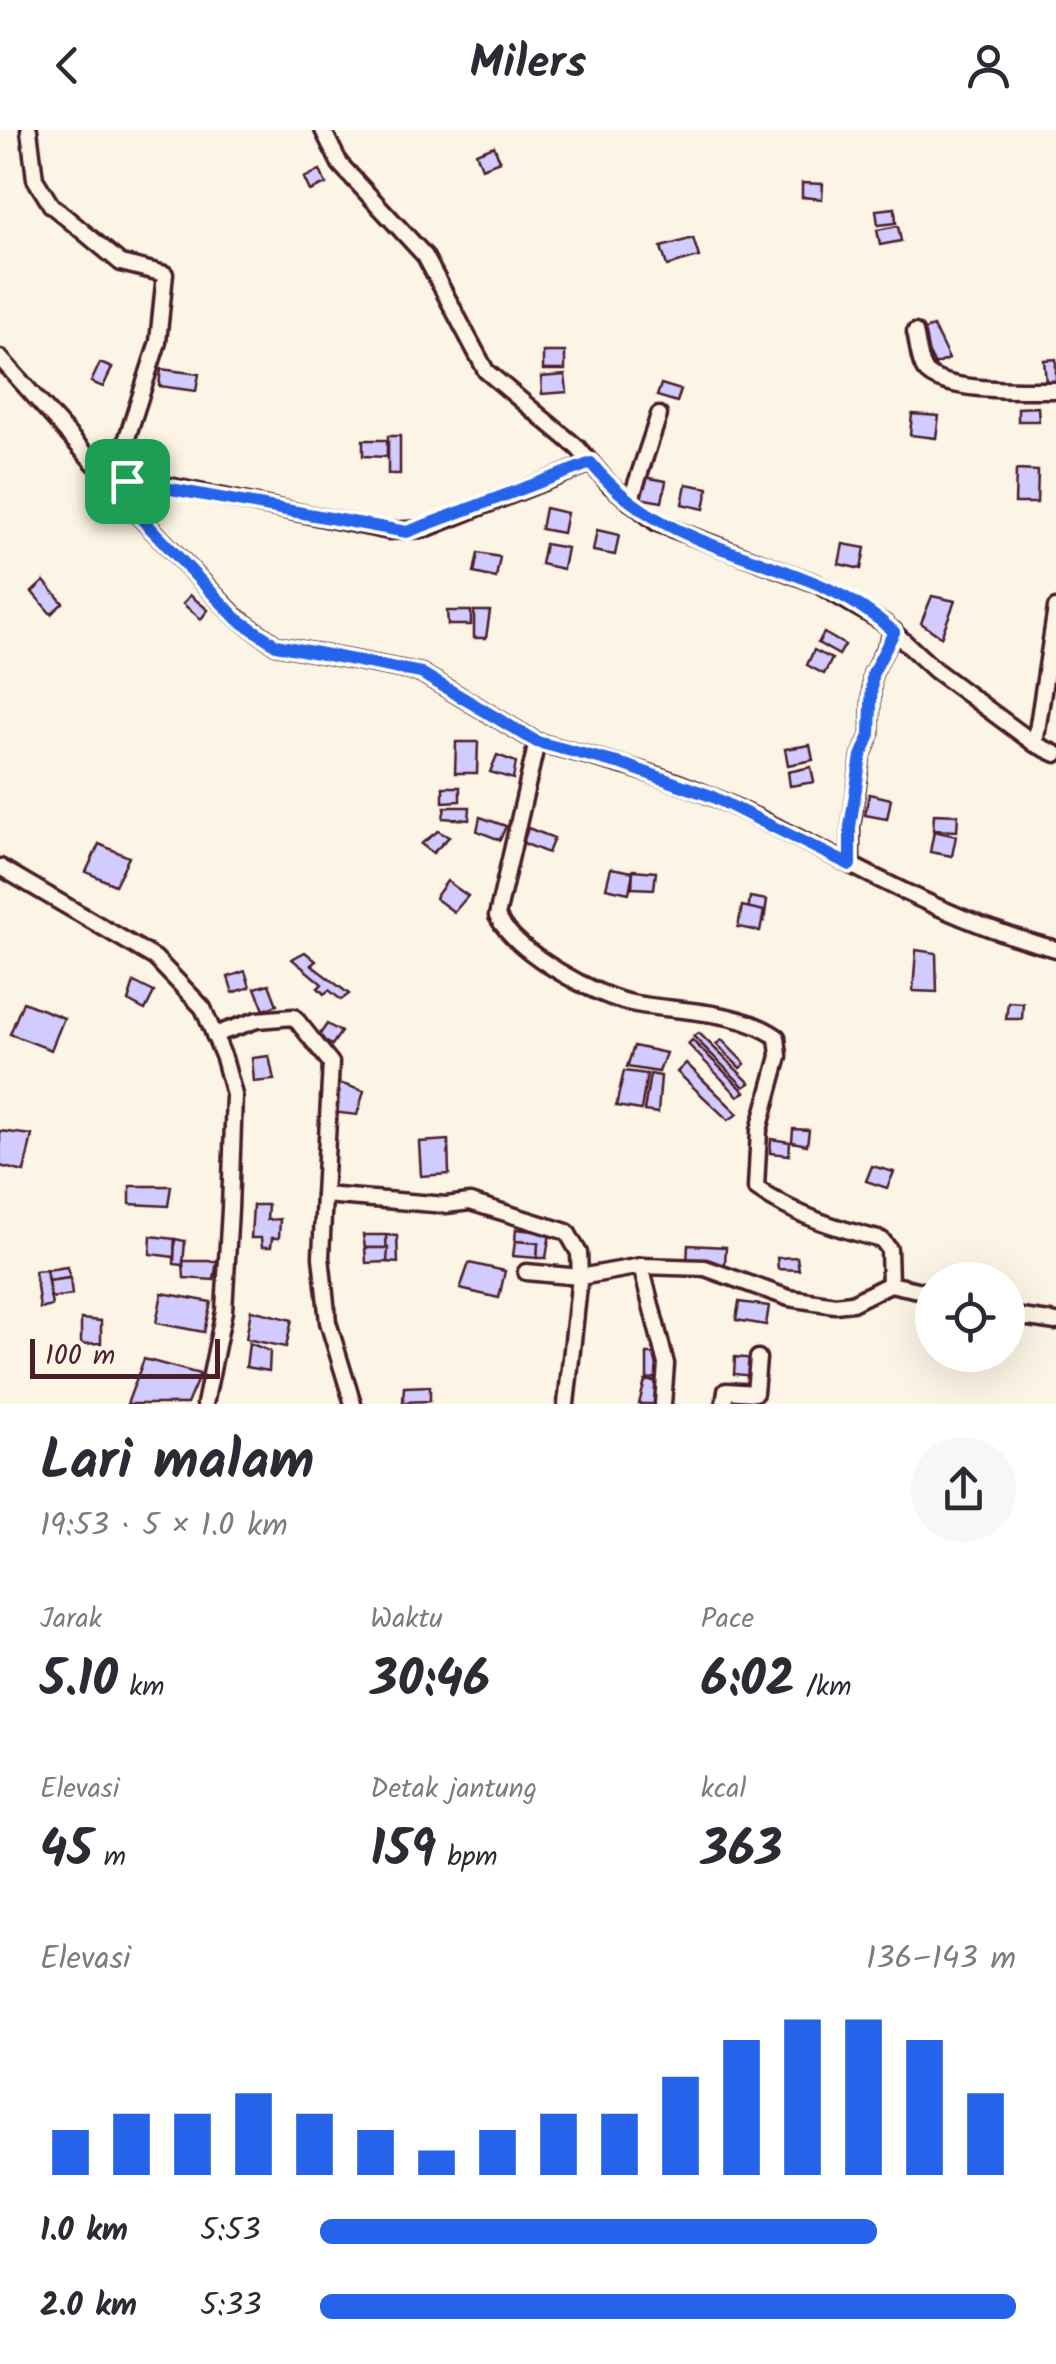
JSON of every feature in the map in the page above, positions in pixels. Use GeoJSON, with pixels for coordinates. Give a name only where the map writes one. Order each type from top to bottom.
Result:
{"type":"FeatureCollection","features":[{"type":"Feature","properties":{"kind":"street"},"geometry":{"type":"LineString","coordinates":[[30,130],[34,180],[51,204],[121,263],[165,274],[158,342],[121,478],[140,517],[236,618],[276,645],[421,673],[537,742],[625,765],[711,796],[996,934],[1056,949]]}},
{"type":"Feature","properties":{"kind":"street"},"geometry":{"type":"LineString","coordinates":[[322,130],[340,164],[425,256],[486,371],[630,502],[676,532],[815,583],[894,632],[935,670],[1035,744],[1056,754]]}},
{"type":"Feature","properties":{"kind":"street"},"geometry":{"type":"LineString","coordinates":[[915,332],[924,370],[939,381],[1002,390],[1056,390]]}},
{"type":"Feature","properties":{"kind":"street"},"geometry":{"type":"LineString","coordinates":[[0,358],[94,464],[121,478],[407,532],[591,463]]}},
{"type":"Feature","properties":{"kind":"street"},"geometry":{"type":"LineString","coordinates":[[630,502],[659,415]]}},
{"type":"Feature","properties":{"kind":"street"},"geometry":{"type":"LineString","coordinates":[[1035,744],[1056,608]]}},
{"type":"Feature","properties":{"kind":"street"},"geometry":{"type":"LineString","coordinates":[[850,865],[850,827],[861,756],[870,735],[872,675],[894,632]]}},
{"type":"Feature","properties":{"kind":"street"},"geometry":{"type":"LineString","coordinates":[[537,742],[496,916],[506,931],[539,961],[620,999],[686,1007],[777,1037],[779,1056],[759,1130],[756,1188],[784,1208],[817,1222],[882,1240],[888,1249],[890,1284]]}},
{"type":"Feature","properties":{"kind":"street"},"geometry":{"type":"LineString","coordinates":[[0,867],[155,958],[203,1008],[214,1035],[234,1096],[234,1131],[224,1311],[205,1404]]}},
{"type":"Feature","properties":{"kind":"street"},"geometry":{"type":"LineString","coordinates":[[214,1035],[257,1020],[294,1017],[331,1063],[321,1257],[328,1322],[354,1404]]}},
{"type":"Feature","properties":{"kind":"street"},"geometry":{"type":"LineString","coordinates":[[324,1196],[446,1206],[470,1202],[568,1232],[579,1253],[580,1276],[566,1404]]}},
{"type":"Feature","properties":{"kind":"street"},"geometry":{"type":"LineString","coordinates":[[641,1266],[666,1364],[664,1404]]}},
{"type":"Feature","properties":{"kind":"street"},"geometry":{"type":"LineString","coordinates":[[526,1272],[580,1276],[641,1266],[705,1268],[789,1298],[823,1304],[852,1302],[890,1284],[915,1289]]}},
{"type":"Feature","properties":{"kind":"street"},"geometry":{"type":"LineString","coordinates":[[1025,1317],[1056,1322]]}},
{"type":"Feature","properties":{"kind":"street"},"geometry":{"type":"LineString","coordinates":[[724,1404],[726,1392],[754,1393],[758,1358]]}},
{"type":"Feature","properties":{"kind":"building"},"geometry":{"type":"Polygon","coordinates":[[[494,146],[500,161],[482,168],[476,153],[494,146]]]}},
{"type":"Feature","properties":{"kind":"building"},"geometry":{"type":"Polygon","coordinates":[[[320,170],[326,184],[310,191],[304,178],[320,170]]]}},
{"type":"Feature","properties":{"kind":"building"},"geometry":{"type":"Polygon","coordinates":[[[802,183],[823,184],[822,199],[802,197],[802,183]]]}},
{"type":"Feature","properties":{"kind":"building"},"geometry":{"type":"Polygon","coordinates":[[[895,208],[896,223],[878,225],[876,210],[895,208]]]}},
{"type":"Feature","properties":{"kind":"building"},"geometry":{"type":"Polygon","coordinates":[[[898,226],[901,241],[880,245],[877,230],[898,226]]]}},
{"type":"Feature","properties":{"kind":"building"},"geometry":{"type":"Polygon","coordinates":[[[693,238],[699,257],[667,266],[661,247],[693,238]]]}},
{"type":"Feature","properties":{"kind":"building"},"geometry":{"type":"Polygon","coordinates":[[[933,326],[949,359],[935,365],[919,333],[933,326]]]}},
{"type":"Feature","properties":{"kind":"building"},"geometry":{"type":"Polygon","coordinates":[[[543,352],[565,352],[565,370],[543,370],[543,352]]]}},
{"type":"Feature","properties":{"kind":"building"},"geometry":{"type":"Polygon","coordinates":[[[1056,359],[1056,382],[1046,382],[1044,360],[1056,359]]]}},
{"type":"Feature","properties":{"kind":"building"},"geometry":{"type":"Polygon","coordinates":[[[100,363],[112,368],[103,387],[91,382],[100,363]]]}},
{"type":"Feature","properties":{"kind":"building"},"geometry":{"type":"Polygon","coordinates":[[[161,369],[199,374],[196,391],[159,386],[161,369]]]}},
{"type":"Feature","properties":{"kind":"building"},"geometry":{"type":"Polygon","coordinates":[[[565,375],[567,392],[542,394],[541,377],[565,375]]]}},
{"type":"Feature","properties":{"kind":"building"},"geometry":{"type":"Polygon","coordinates":[[[661,384],[681,390],[677,402],[657,396],[661,384]]]}},
{"type":"Feature","properties":{"kind":"building"},"geometry":{"type":"Polygon","coordinates":[[[1038,407],[1039,421],[1018,421],[1018,408],[1038,407]]]}},
{"type":"Feature","properties":{"kind":"building"},"geometry":{"type":"Polygon","coordinates":[[[912,414],[939,416],[936,438],[910,435],[912,414]]]}},
{"type":"Feature","properties":{"kind":"building"},"geometry":{"type":"Polygon","coordinates":[[[388,436],[400,436],[400,474],[388,474],[388,436]]]}},
{"type":"Feature","properties":{"kind":"building"},"geometry":{"type":"Polygon","coordinates":[[[363,440],[387,440],[387,457],[363,456],[363,440]]]}},
{"type":"Feature","properties":{"kind":"building"},"geometry":{"type":"Polygon","coordinates":[[[1016,470],[1038,471],[1037,503],[1015,503],[1016,470]]]}},
{"type":"Feature","properties":{"kind":"building"},"geometry":{"type":"Polygon","coordinates":[[[644,477],[666,481],[662,502],[639,498],[644,477]]]}},
{"type":"Feature","properties":{"kind":"building"},"geometry":{"type":"Polygon","coordinates":[[[686,484],[708,488],[704,509],[682,504],[686,484]]]}},
{"type":"Feature","properties":{"kind":"building"},"geometry":{"type":"Polygon","coordinates":[[[545,508],[567,513],[563,533],[541,529],[545,508]]]}},
{"type":"Feature","properties":{"kind":"building"},"geometry":{"type":"Polygon","coordinates":[[[597,530],[619,535],[615,555],[593,551],[597,530]]]}},
{"type":"Feature","properties":{"kind":"building"},"geometry":{"type":"Polygon","coordinates":[[[545,544],[567,548],[563,569],[541,564],[545,544]]]}},
{"type":"Feature","properties":{"kind":"building"},"geometry":{"type":"Polygon","coordinates":[[[843,544],[865,548],[861,569],[839,564],[843,544]]]}},
{"type":"Feature","properties":{"kind":"building"},"geometry":{"type":"Polygon","coordinates":[[[478,553],[500,557],[496,578],[474,573],[478,553]]]}},
{"type":"Feature","properties":{"kind":"building"},"geometry":{"type":"Polygon","coordinates":[[[44,581],[63,603],[51,614],[32,592],[44,581]]]}},
{"type":"Feature","properties":{"kind":"building"},"geometry":{"type":"Polygon","coordinates":[[[190,595],[208,610],[201,619],[183,604],[190,595]]]}},
{"type":"Feature","properties":{"kind":"building"},"geometry":{"type":"Polygon","coordinates":[[[932,596],[955,601],[941,637],[921,623],[932,596]]]}},
{"type":"Feature","properties":{"kind":"building"},"geometry":{"type":"Polygon","coordinates":[[[447,611],[471,611],[471,625],[448,625],[447,611]]]}},
{"type":"Feature","properties":{"kind":"building"},"geometry":{"type":"Polygon","coordinates":[[[474,611],[490,611],[486,638],[474,638],[474,611]]]}},
{"type":"Feature","properties":{"kind":"building"},"geometry":{"type":"Polygon","coordinates":[[[824,633],[845,645],[839,655],[818,643],[824,633]]]}},
{"type":"Feature","properties":{"kind":"building"},"geometry":{"type":"Polygon","coordinates":[[[814,650],[832,659],[824,674],[807,665],[814,650]]]}},
{"type":"Feature","properties":{"kind":"building"},"geometry":{"type":"Polygon","coordinates":[[[456,742],[478,742],[477,773],[455,773],[456,742]]]}},
{"type":"Feature","properties":{"kind":"building"},"geometry":{"type":"Polygon","coordinates":[[[810,745],[813,760],[788,765],[785,749],[810,745]]]}},
{"type":"Feature","properties":{"kind":"building"},"geometry":{"type":"Polygon","coordinates":[[[497,755],[516,762],[513,779],[490,772],[497,755]]]}},
{"type":"Feature","properties":{"kind":"building"},"geometry":{"type":"Polygon","coordinates":[[[811,767],[814,782],[790,786],[788,772],[811,767]]]}},
{"type":"Feature","properties":{"kind":"building"},"geometry":{"type":"Polygon","coordinates":[[[443,787],[460,787],[460,801],[443,802],[443,787]]]}},
{"type":"Feature","properties":{"kind":"building"},"geometry":{"type":"Polygon","coordinates":[[[869,794],[891,799],[887,819],[865,815],[869,794]]]}},
{"type":"Feature","properties":{"kind":"building"},"geometry":{"type":"Polygon","coordinates":[[[445,807],[470,807],[469,820],[443,818],[445,807]]]}},
{"type":"Feature","properties":{"kind":"building"},"geometry":{"type":"Polygon","coordinates":[[[934,814],[958,815],[957,831],[933,830],[934,814]]]}},
{"type":"Feature","properties":{"kind":"building"},"geometry":{"type":"Polygon","coordinates":[[[480,817],[506,826],[500,840],[477,831],[480,817]]]}},
{"type":"Feature","properties":{"kind":"building"},"geometry":{"type":"Polygon","coordinates":[[[528,828],[554,838],[548,853],[523,843],[528,828]]]}},
{"type":"Feature","properties":{"kind":"building"},"geometry":{"type":"Polygon","coordinates":[[[438,831],[449,837],[433,853],[421,844],[438,831]]]}},
{"type":"Feature","properties":{"kind":"building"},"geometry":{"type":"Polygon","coordinates":[[[934,831],[956,836],[952,856],[930,852],[934,831]]]}},
{"type":"Feature","properties":{"kind":"building"},"geometry":{"type":"Polygon","coordinates":[[[99,844],[129,857],[115,885],[86,872],[99,844]]]}},
{"type":"Feature","properties":{"kind":"building"},"geometry":{"type":"Polygon","coordinates":[[[611,868],[633,872],[629,893],[606,888],[611,868]]]}},
{"type":"Feature","properties":{"kind":"building"},"geometry":{"type":"Polygon","coordinates":[[[633,870],[656,872],[654,889],[632,888],[633,870]]]}},
{"type":"Feature","properties":{"kind":"building"},"geometry":{"type":"Polygon","coordinates":[[[447,881],[468,896],[454,912],[435,898],[447,881]]]}},
{"type":"Feature","properties":{"kind":"building"},"geometry":{"type":"Polygon","coordinates":[[[750,897],[767,900],[764,921],[747,919],[750,897]]]}},
{"type":"Feature","properties":{"kind":"building"},"geometry":{"type":"Polygon","coordinates":[[[742,906],[764,911],[760,931],[738,927],[742,906]]]}},
{"type":"Feature","properties":{"kind":"building"},"geometry":{"type":"Polygon","coordinates":[[[916,950],[936,953],[937,992],[913,991],[916,950]]]}},
{"type":"Feature","properties":{"kind":"building"},"geometry":{"type":"Polygon","coordinates":[[[305,952],[316,961],[311,965],[349,994],[341,1000],[329,990],[324,994],[318,988],[322,984],[292,959],[305,952]]]}},
{"type":"Feature","properties":{"kind":"building"},"geometry":{"type":"Polygon","coordinates":[[[245,971],[250,987],[233,993],[228,977],[245,971]]]}},
{"type":"Feature","properties":{"kind":"building"},"geometry":{"type":"Polygon","coordinates":[[[134,982],[154,992],[145,1010],[128,1001],[134,982]]]}},
{"type":"Feature","properties":{"kind":"building"},"geometry":{"type":"Polygon","coordinates":[[[269,984],[277,1005],[264,1010],[255,988],[269,984]]]}},
{"type":"Feature","properties":{"kind":"building"},"geometry":{"type":"Polygon","coordinates":[[[23,1002],[64,1018],[51,1050],[10,1034],[23,1002]]]}},
{"type":"Feature","properties":{"kind":"building"},"geometry":{"type":"Polygon","coordinates":[[[1008,1002],[1023,1003],[1022,1019],[1006,1019],[1008,1002]]]}},
{"type":"Feature","properties":{"kind":"building"},"geometry":{"type":"Polygon","coordinates":[[[327,1024],[341,1032],[332,1045],[318,1037],[327,1024]]]}},
{"type":"Feature","properties":{"kind":"building"},"geometry":{"type":"Polygon","coordinates":[[[699,1033],[750,1083],[744,1087],[693,1036],[699,1033]]]}},
{"type":"Feature","properties":{"kind":"building"},"geometry":{"type":"Polygon","coordinates":[[[692,1040],[745,1092],[738,1096],[688,1044],[692,1040]]]}},
{"type":"Feature","properties":{"kind":"building"},"geometry":{"type":"Polygon","coordinates":[[[722,1040],[745,1064],[740,1068],[716,1044],[722,1040]]]}},
{"type":"Feature","properties":{"kind":"building"},"geometry":{"type":"Polygon","coordinates":[[[634,1046],[666,1053],[659,1072],[627,1067],[634,1046]]]}},
{"type":"Feature","properties":{"kind":"building"},"geometry":{"type":"Polygon","coordinates":[[[269,1056],[274,1080],[254,1082],[252,1058],[269,1056]]]}},
{"type":"Feature","properties":{"kind":"building"},"geometry":{"type":"Polygon","coordinates":[[[686,1063],[738,1114],[728,1120],[677,1072],[686,1063]]]}},
{"type":"Feature","properties":{"kind":"building"},"geometry":{"type":"Polygon","coordinates":[[[624,1071],[647,1074],[641,1110],[616,1106],[624,1071]]]}},
{"type":"Feature","properties":{"kind":"building"},"geometry":{"type":"Polygon","coordinates":[[[650,1074],[661,1076],[658,1113],[644,1111],[650,1074]]]}},
{"type":"Feature","properties":{"kind":"building"},"geometry":{"type":"Polygon","coordinates":[[[339,1083],[364,1091],[357,1115],[332,1112],[339,1083]]]}},
{"type":"Feature","properties":{"kind":"building"},"geometry":{"type":"Polygon","coordinates":[[[793,1129],[809,1130],[807,1145],[792,1142],[793,1129]]]}},
{"type":"Feature","properties":{"kind":"building"},"geometry":{"type":"Polygon","coordinates":[[[0,1131],[32,1135],[24,1172],[0,1166],[0,1131]]]}},
{"type":"Feature","properties":{"kind":"building"},"geometry":{"type":"Polygon","coordinates":[[[771,1139],[790,1142],[789,1155],[770,1153],[771,1139]]]}},
{"type":"Feature","properties":{"kind":"building"},"geometry":{"type":"Polygon","coordinates":[[[448,1140],[449,1174],[421,1176],[419,1142],[448,1140]]]}},
{"type":"Feature","properties":{"kind":"building"},"geometry":{"type":"Polygon","coordinates":[[[872,1166],[894,1172],[887,1188],[866,1181],[872,1166]]]}},
{"type":"Feature","properties":{"kind":"building"},"geometry":{"type":"Polygon","coordinates":[[[130,1186],[171,1186],[168,1206],[130,1204],[130,1186]]]}},
{"type":"Feature","properties":{"kind":"building"},"geometry":{"type":"Polygon","coordinates":[[[253,1205],[268,1205],[267,1220],[280,1219],[279,1238],[272,1238],[271,1247],[262,1247],[261,1238],[251,1238],[253,1205]]]}},
{"type":"Feature","properties":{"kind":"building"},"geometry":{"type":"Polygon","coordinates":[[[516,1229],[550,1233],[546,1258],[537,1258],[538,1243],[515,1241],[516,1229]]]}},
{"type":"Feature","properties":{"kind":"building"},"geometry":{"type":"Polygon","coordinates":[[[363,1235],[386,1235],[388,1248],[365,1248],[363,1235]]]}},
{"type":"Feature","properties":{"kind":"building"},"geometry":{"type":"Polygon","coordinates":[[[386,1235],[397,1236],[398,1263],[387,1262],[386,1235]]]}},
{"type":"Feature","properties":{"kind":"building"},"geometry":{"type":"Polygon","coordinates":[[[151,1236],[175,1239],[174,1257],[150,1254],[151,1236]]]}},
{"type":"Feature","properties":{"kind":"building"},"geometry":{"type":"Polygon","coordinates":[[[175,1239],[185,1241],[183,1265],[174,1264],[175,1239]]]}},
{"type":"Feature","properties":{"kind":"building"},"geometry":{"type":"Polygon","coordinates":[[[515,1241],[538,1243],[537,1258],[513,1256],[515,1241]]]}},
{"type":"Feature","properties":{"kind":"building"},"geometry":{"type":"Polygon","coordinates":[[[688,1245],[726,1247],[725,1264],[687,1262],[688,1245]]]}},
{"type":"Feature","properties":{"kind":"building"},"geometry":{"type":"Polygon","coordinates":[[[365,1248],[388,1248],[387,1262],[366,1263],[365,1248]]]}},
{"type":"Feature","properties":{"kind":"building"},"geometry":{"type":"Polygon","coordinates":[[[797,1257],[799,1270],[778,1269],[777,1258],[797,1257]]]}},
{"type":"Feature","properties":{"kind":"building"},"geometry":{"type":"Polygon","coordinates":[[[183,1261],[217,1261],[214,1280],[184,1278],[183,1261]]]}},
{"type":"Feature","properties":{"kind":"building"},"geometry":{"type":"Polygon","coordinates":[[[469,1263],[505,1271],[499,1298],[460,1289],[469,1263]]]}},
{"type":"Feature","properties":{"kind":"building"},"geometry":{"type":"Polygon","coordinates":[[[67,1267],[70,1278],[48,1281],[46,1270],[67,1267]]]}},
{"type":"Feature","properties":{"kind":"building"},"geometry":{"type":"Polygon","coordinates":[[[46,1270],[52,1306],[40,1309],[35,1271],[46,1270]]]}},
{"type":"Feature","properties":{"kind":"building"},"geometry":{"type":"Polygon","coordinates":[[[70,1278],[72,1295],[51,1298],[48,1281],[70,1278]]]}},
{"type":"Feature","properties":{"kind":"building"},"geometry":{"type":"Polygon","coordinates":[[[162,1293],[211,1302],[204,1332],[156,1323],[162,1293]]]}},
{"type":"Feature","properties":{"kind":"building"},"geometry":{"type":"Polygon","coordinates":[[[739,1302],[769,1306],[766,1325],[736,1320],[739,1302]]]}},
{"type":"Feature","properties":{"kind":"building"},"geometry":{"type":"Polygon","coordinates":[[[251,1310],[292,1320],[286,1347],[246,1339],[251,1310]]]}},
{"type":"Feature","properties":{"kind":"building"},"geometry":{"type":"Polygon","coordinates":[[[81,1319],[101,1321],[101,1343],[81,1344],[81,1319]]]}},
{"type":"Feature","properties":{"kind":"building"},"geometry":{"type":"Polygon","coordinates":[[[249,1343],[270,1351],[269,1371],[246,1367],[249,1343]]]}},
{"type":"Feature","properties":{"kind":"building"},"geometry":{"type":"Polygon","coordinates":[[[647,1354],[657,1354],[658,1378],[647,1379],[647,1354]]]}},
{"type":"Feature","properties":{"kind":"building"},"geometry":{"type":"Polygon","coordinates":[[[735,1357],[755,1359],[753,1376],[734,1374],[735,1357]]]}},
{"type":"Feature","properties":{"kind":"building"},"geometry":{"type":"Polygon","coordinates":[[[144,1359],[200,1374],[187,1404],[127,1404],[144,1359]]]}},
{"type":"Feature","properties":{"kind":"building"},"geometry":{"type":"Polygon","coordinates":[[[645,1381],[660,1381],[655,1404],[639,1404],[645,1381]]]}},
{"type":"Feature","properties":{"kind":"building"},"geometry":{"type":"Polygon","coordinates":[[[430,1386],[430,1401],[403,1402],[404,1387],[430,1386]]]}},
{"type":"Feature","properties":{"kind":"route"},"geometry":{"type":"LineString","coordinates":[[591,463],[610,485],[657,523],[815,583],[894,632],[872,675],[870,735],[861,756],[850,827],[850,865],[711,796],[625,765],[537,742],[421,673],[310,655],[276,645],[236,618],[140,517],[131,504],[127,481],[407,532],[591,463]]}}]}
